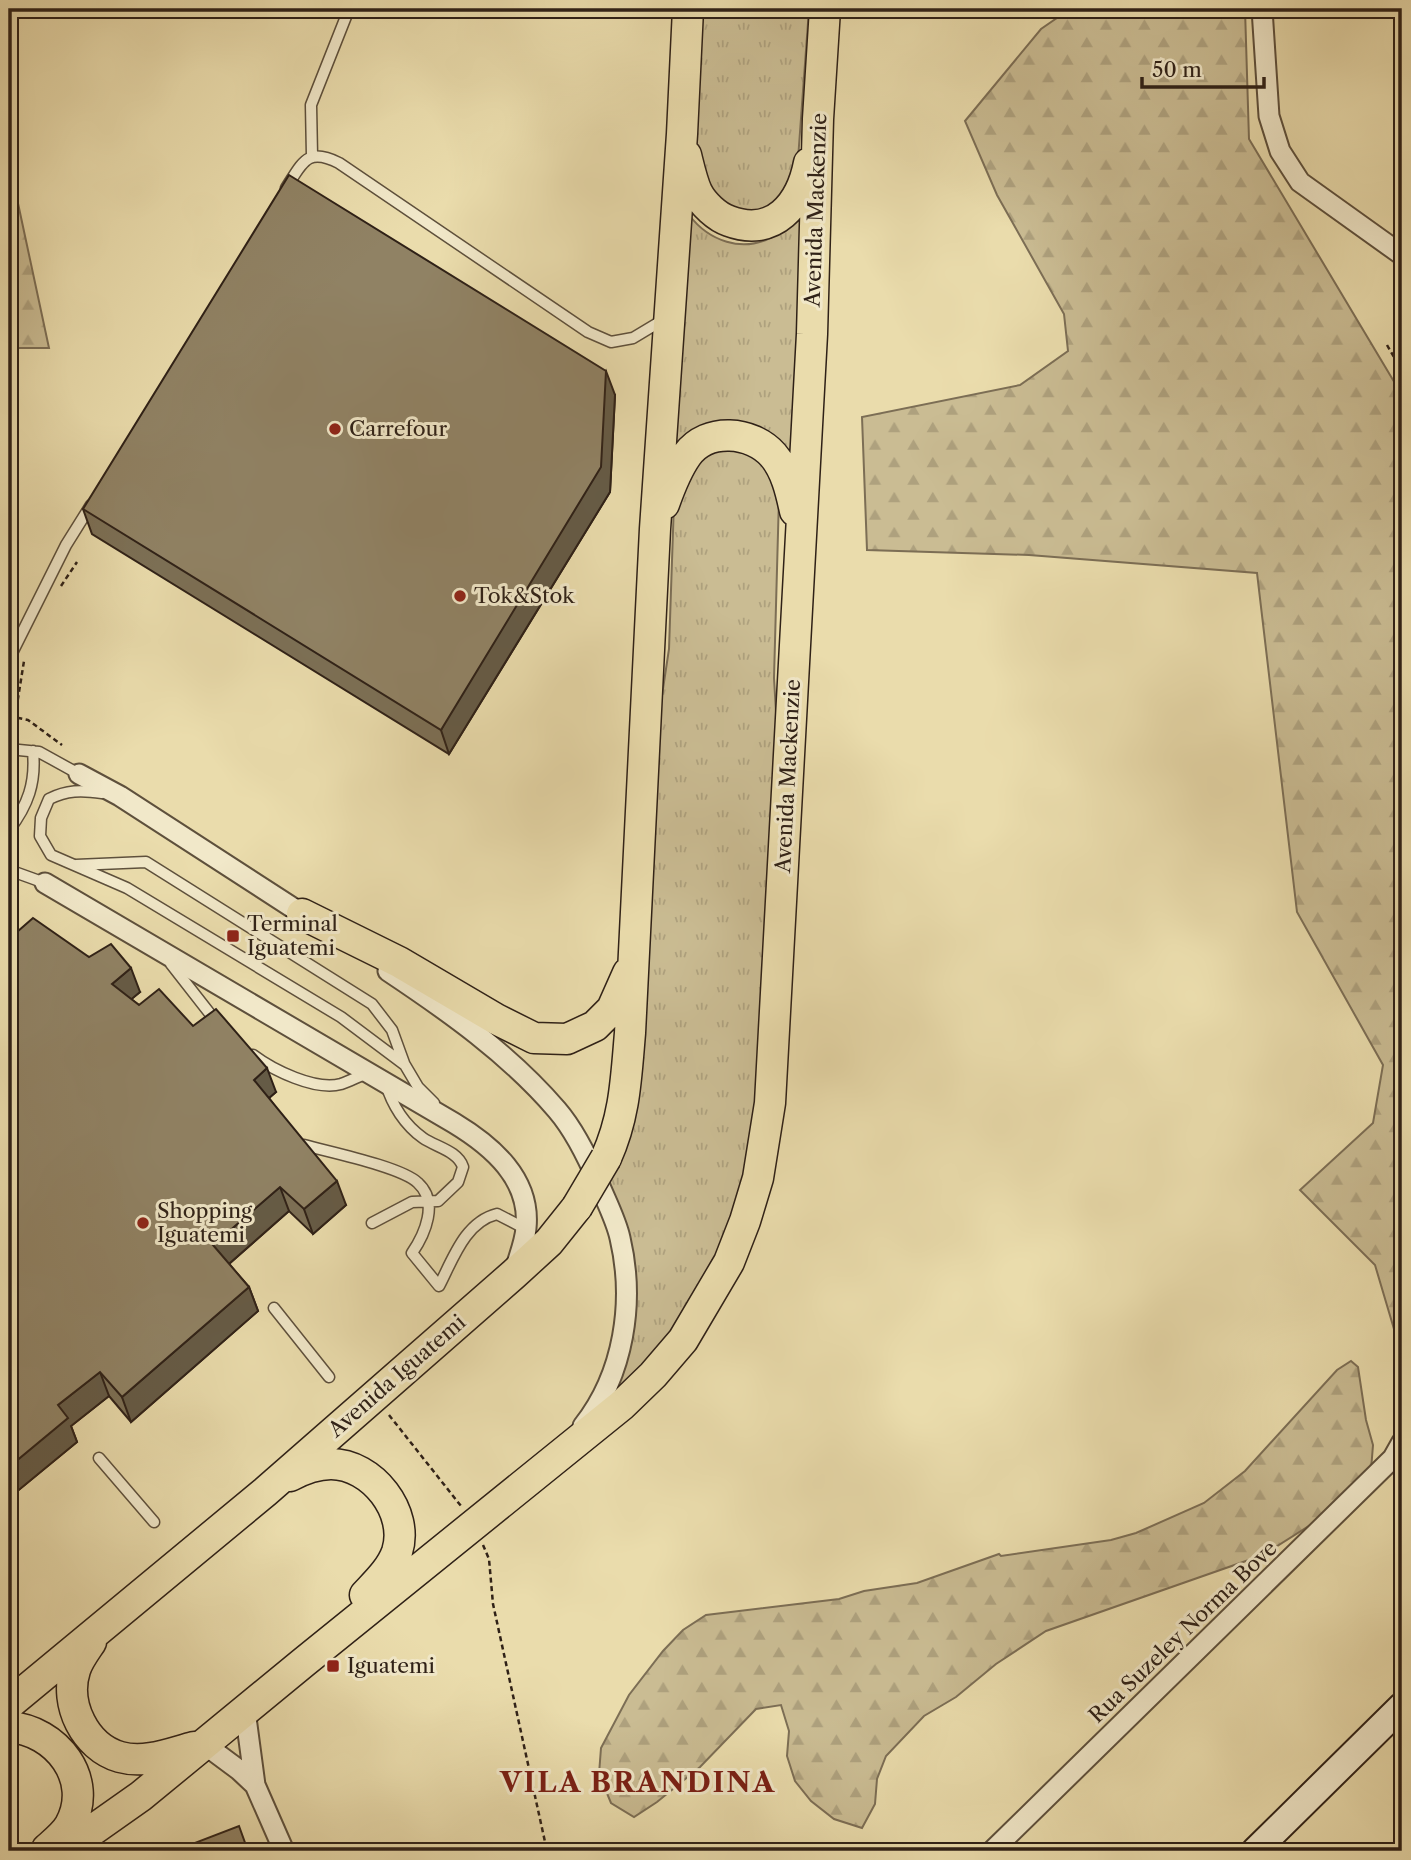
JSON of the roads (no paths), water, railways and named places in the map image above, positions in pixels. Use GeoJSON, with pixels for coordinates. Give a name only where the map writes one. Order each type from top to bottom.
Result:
{"type":"FeatureCollection","features":[{"type":"Feature","properties":{"kind":"main road"},"geometry":{"type":"LineString","coordinates":[[302,914],[399,962],[534,1038],[567,1039],[595,1026],[612,1009],[635,957],[656,529],[688,9]]}},
{"type":"Feature","properties":{"kind":"main road","name":"Avenida Mackenzie"},"geometry":{"type":"LineString","coordinates":[[547,1466],[622,1405],[683,1340],[729,1262],[758,1178],[771,1103],[812,334],[818,119],[825,9]]}},
{"type":"Feature","properties":{"kind":"main road"},"geometry":{"type":"LineString","coordinates":[[682,134],[698,194],[723,219],[755,227],[773,221],[788,210],[799,195],[806,177],[818,119]]}},
{"type":"Feature","properties":{"kind":"main road"},"geometry":{"type":"LineString","coordinates":[[656,529],[670,485],[688,453],[704,440],[727,435],[745,437],[758,443],[774,456],[789,484],[801,531]]}},
{"type":"Feature","properties":{"kind":"main road","name":"Avenida Iguatemi"},"geometry":{"type":"LineString","coordinates":[[9,1704],[265,1492],[549,1242],[577,1207],[616,1136],[623,1111],[635,957]]}},
{"type":"Feature","properties":{"kind":"main road"},"geometry":{"type":"LineString","coordinates":[[265,1492],[305,1468],[332,1464],[355,1469],[374,1481],[387,1496],[396,1516],[398,1549],[391,1564],[365,1595],[320,1635],[304,1662]]}},
{"type":"Feature","properties":{"kind":"main road"},"geometry":{"type":"LineString","coordinates":[[63,1851],[141,1797],[547,1466]]}},
{"type":"Feature","properties":{"kind":"main road"},"geometry":{"type":"LineString","coordinates":[[105,1622],[80,1657],[74,1672],[73,1703],[85,1730],[102,1748],[121,1757],[146,1759],[204,1744]]}},
{"type":"Feature","properties":{"kind":"main road"},"geometry":{"type":"LineString","coordinates":[[9,1727],[34,1731],[53,1744],[68,1762],[75,1778],[77,1803],[70,1824],[44,1851]]}},
{"type":"Feature","properties":{"kind":"street"},"geometry":{"type":"LineString","coordinates":[[1262,9],[1269,116],[1280,151],[1300,182],[1402,255]]}},
{"type":"Feature","properties":{"kind":"street"},"geometry":{"type":"LineString","coordinates":[[79,774],[120,796],[440,1006],[520,1071],[558,1112],[586,1154],[620,1237],[628,1301],[620,1348],[608,1383],[594,1411],[547,1466]]}},
{"type":"Feature","properties":{"kind":"street"},"geometry":{"type":"LineString","coordinates":[[45,883],[454,1123],[492,1148],[520,1187],[527,1205],[526,1229],[514,1274]]}},
{"type":"Feature","properties":{"kind":"street","name":"Rua Suzeley Norma Bove"},"geometry":{"type":"LineString","coordinates":[[992,1851],[1392,1458],[1402,1443]]}},
{"type":"Feature","properties":{"kind":"street"},"geometry":{"type":"LineString","coordinates":[[1255,1851],[1402,1706]]}},
{"type":"Feature","properties":{"kind":"street"},"geometry":{"type":"LineString","coordinates":[[245,1710],[255,1785],[284,1851]]}},
{"type":"Feature","properties":{"kind":"street"},"geometry":{"type":"LineString","coordinates":[[204,1744],[255,1785]]}},
{"type":"Feature","properties":{"kind":"street"},"geometry":{"type":"LineString","coordinates":[[79,1851],[141,1797]]}},
{"type":"Feature","properties":{"kind":"lane"},"geometry":{"type":"LineString","coordinates":[[281,198],[295,174],[312,156],[311,105],[349,9]]}},
{"type":"Feature","properties":{"kind":"lane"},"geometry":{"type":"LineString","coordinates":[[312,156],[324,156],[339,163],[588,332],[611,342],[633,338],[668,317]]}},
{"type":"Feature","properties":{"kind":"lane"},"geometry":{"type":"LineString","coordinates":[[9,659],[66,545],[100,491]]}},
{"type":"Feature","properties":{"kind":"lane"},"geometry":{"type":"LineString","coordinates":[[9,749],[39,752],[79,774]]}},
{"type":"Feature","properties":{"kind":"lane"},"geometry":{"type":"LineString","coordinates":[[9,830],[29,798],[34,782],[33,751]]}},
{"type":"Feature","properties":{"kind":"lane"},"geometry":{"type":"LineString","coordinates":[[120,796],[82,790],[64,792],[49,799],[41,818],[40,836],[51,855],[127,888],[341,1017],[405,1065]]}},
{"type":"Feature","properties":{"kind":"lane"},"geometry":{"type":"LineString","coordinates":[[72,865],[146,862],[372,1004],[392,1030],[405,1065],[418,1087],[454,1123]]}},
{"type":"Feature","properties":{"kind":"lane"},"geometry":{"type":"LineString","coordinates":[[9,870],[45,883]]}},
{"type":"Feature","properties":{"kind":"lane"},"geometry":{"type":"LineString","coordinates":[[163,952],[222,1028]]}},
{"type":"Feature","properties":{"kind":"lane"},"geometry":{"type":"LineString","coordinates":[[239,1045],[269,1067],[308,1083],[339,1085],[368,1073]]}},
{"type":"Feature","properties":{"kind":"lane"},"geometry":{"type":"LineString","coordinates":[[372,1223],[412,1202],[438,1201],[443,1198],[458,1182],[462,1163],[457,1157],[414,1131],[391,1100],[386,1084]]}},
{"type":"Feature","properties":{"kind":"lane"},"geometry":{"type":"LineString","coordinates":[[304,1145],[369,1162],[412,1177],[423,1188],[428,1222],[412,1253],[439,1286],[464,1240],[479,1220],[497,1214],[526,1229]]}},
{"type":"Feature","properties":{"kind":"lane"},"geometry":{"type":"LineString","coordinates":[[274,1308],[329,1377]]}},
{"type":"Feature","properties":{"kind":"lane"},"geometry":{"type":"LineString","coordinates":[[99,1458],[154,1522]]}},
{"type":"Feature","properties":{"kind":"place","name":"Carrefour"},"geometry":{"type":"Point","coordinates":[335,429]}},
{"type":"Feature","properties":{"kind":"place","name":"Tok&Stok"},"geometry":{"type":"Point","coordinates":[460,596]}},
{"type":"Feature","properties":{"kind":"place","name":"Terminal Iguatemi"},"geometry":{"type":"Point","coordinates":[233,936]}},
{"type":"Feature","properties":{"kind":"place","name":"Shopping Iguatemi"},"geometry":{"type":"Point","coordinates":[143,1223]}},
{"type":"Feature","properties":{"kind":"place","name":"Iguatemi"},"geometry":{"type":"Point","coordinates":[333,1666]}},
{"type":"Feature","properties":{"kind":"district","name":"VILA BRANDINA"},"geometry":{"type":"Point","coordinates":[638,1782]}}]}
